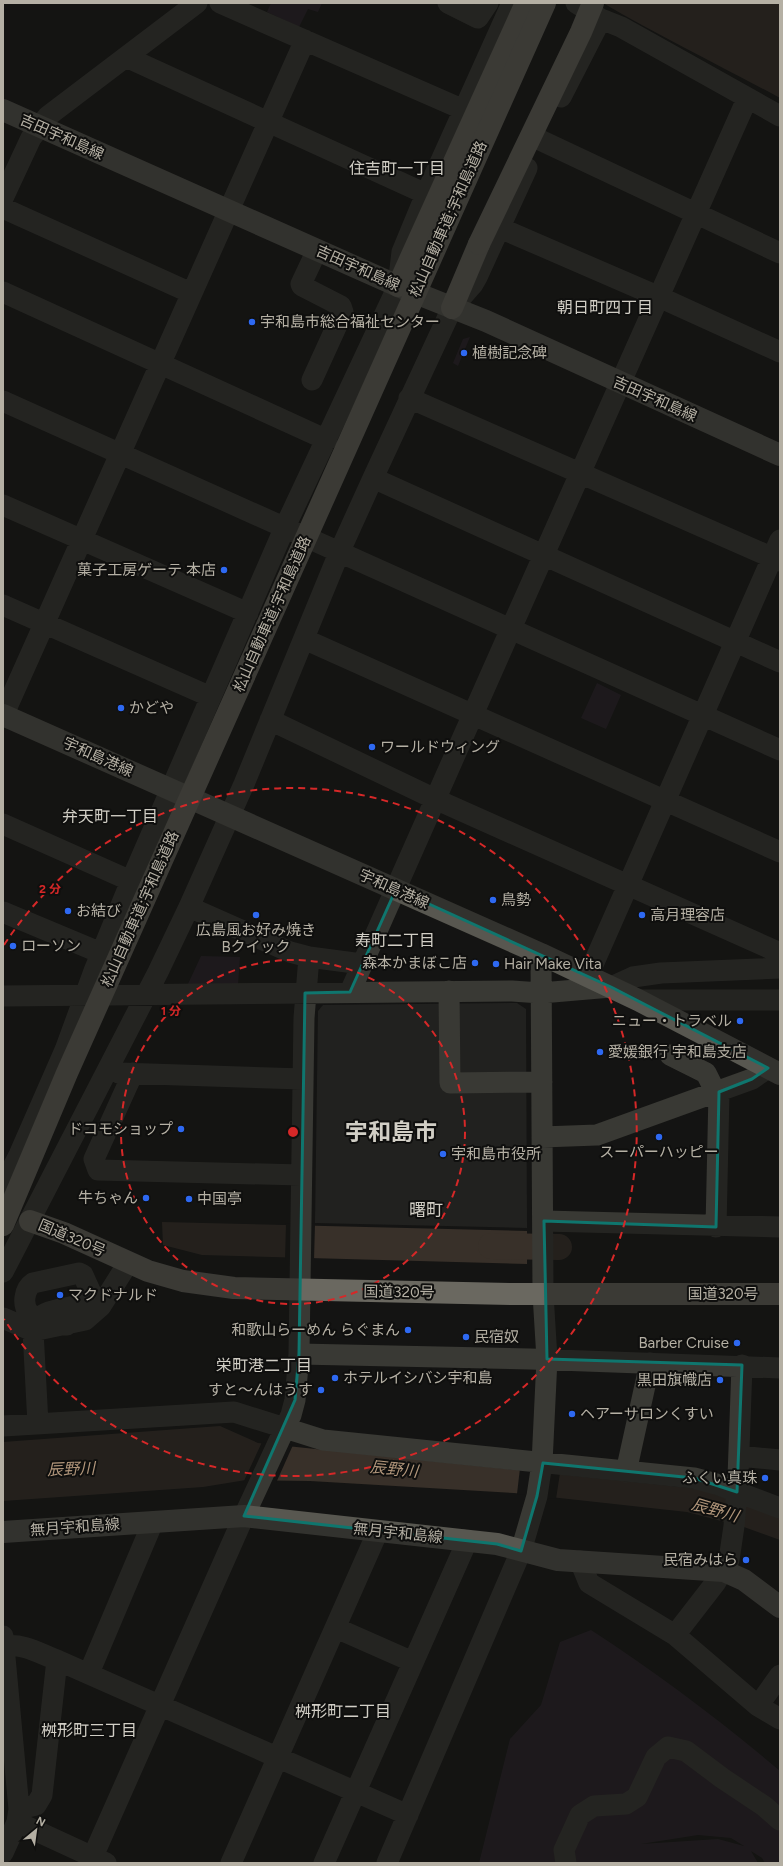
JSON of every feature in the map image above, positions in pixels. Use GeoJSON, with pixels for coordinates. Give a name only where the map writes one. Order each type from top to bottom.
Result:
{"type":"FeatureCollection","features":[{"type":"Feature","properties":{"kind":"highway"},"geometry":{"type":"LineString","coordinates":[[398,286],[526,3]]}},
{"type":"Feature","properties":{"kind":"highway","name":"松山自動車道;宇和島道路"},"geometry":{"type":"LineString","coordinates":[[3,1225],[67,1073],[544,3]]}},
{"type":"Feature","properties":{"kind":"highway"},"geometry":{"type":"LineString","coordinates":[[452,308],[479,244],[577,39],[597,11]]}},
{"type":"Feature","properties":{"kind":"highway","name":"国道320号"},"geometry":{"type":"LineString","coordinates":[[30,1221],[64,1233],[148,1271],[198,1283],[234,1288],[543,1294],[780,1294]]}},
{"type":"Feature","properties":{"kind":"main road","name":"吉田宇和島線"},"geometry":{"type":"LineString","coordinates":[[3,110],[398,286],[486,321],[619,383],[780,455]]}},
{"type":"Feature","properties":{"kind":"main road","name":"宇和島港線"},"geometry":{"type":"LineString","coordinates":[[3,715],[541,954],[638,1000],[774,1071]]}},
{"type":"Feature","properties":{"kind":"main road","name":"無月宇和島線"},"geometry":{"type":"LineString","coordinates":[[3,1532],[244,1516],[497,1544],[558,1560],[724,1571],[744,1580],[780,1607]]}},
{"type":"Feature","properties":{"kind":"street"},"geometry":{"type":"LineString","coordinates":[[3,198],[31,138],[48,116],[197,3]]}},
{"type":"Feature","properties":{"kind":"street"},"geometry":{"type":"LineString","coordinates":[[220,3],[464,110]]}},
{"type":"Feature","properties":{"kind":"street"},"geometry":{"type":"LineString","coordinates":[[448,3],[478,18],[488,3]]}},
{"type":"Feature","properties":{"kind":"street"},"geometry":{"type":"LineString","coordinates":[[3,1186],[19,1155],[65,1050],[101,953],[131,881],[284,529],[398,286],[402,252],[426,194],[512,3]]}},
{"type":"Feature","properties":{"kind":"street"},"geometry":{"type":"LineString","coordinates":[[576,3],[597,11],[621,27],[780,116]]}},
{"type":"Feature","properties":{"kind":"street"},"geometry":{"type":"LineString","coordinates":[[3,1272],[146,995],[189,907],[231,815],[339,553],[373,478],[452,308],[473,284],[500,228],[597,11]]}},
{"type":"Feature","properties":{"kind":"street"},"geometry":{"type":"LineString","coordinates":[[3,715],[305,40]]}},
{"type":"Feature","properties":{"kind":"street"},"geometry":{"type":"LineString","coordinates":[[126,57],[426,194]]}},
{"type":"Feature","properties":{"kind":"street"},"geometry":{"type":"LineString","coordinates":[[350,992],[580,474],[657,296],[747,98]]}},
{"type":"Feature","properties":{"kind":"street"},"geometry":{"type":"LineString","coordinates":[[540,140],[780,253]]}},
{"type":"Feature","properties":{"kind":"street"},"geometry":{"type":"LineString","coordinates":[[3,208],[191,293]]}},
{"type":"Feature","properties":{"kind":"street"},"geometry":{"type":"LineString","coordinates":[[500,228],[657,296],[780,352]]}},
{"type":"Feature","properties":{"kind":"street"},"geometry":{"type":"LineString","coordinates":[[312,380],[343,312],[341,306],[302,286],[301,284],[317,250]]}},
{"type":"Feature","properties":{"kind":"street"},"geometry":{"type":"LineString","coordinates":[[3,292],[327,440]]}},
{"type":"Feature","properties":{"kind":"street"},"geometry":{"type":"LineString","coordinates":[[410,398],[580,474],[777,553],[735,642],[588,976]]}},
{"type":"Feature","properties":{"kind":"street"},"geometry":{"type":"LineString","coordinates":[[3,401],[284,529],[780,750]]}},
{"type":"Feature","properties":{"kind":"street"},"geometry":{"type":"LineString","coordinates":[[373,478],[780,662]]}},
{"type":"Feature","properties":{"kind":"street"},"geometry":{"type":"LineString","coordinates":[[3,504],[248,613]]}},
{"type":"Feature","properties":{"kind":"street"},"geometry":{"type":"LineString","coordinates":[[3,605],[211,698]]}},
{"type":"Feature","properties":{"kind":"street"},"geometry":{"type":"LineString","coordinates":[[304,639],[780,852]]}},
{"type":"Feature","properties":{"kind":"street"},"geometry":{"type":"LineString","coordinates":[[270,720],[435,799],[629,884],[780,953]]}},
{"type":"Feature","properties":{"kind":"street"},"geometry":{"type":"LineString","coordinates":[[3,824],[131,881]]}},
{"type":"Feature","properties":{"kind":"street"},"geometry":{"type":"LineString","coordinates":[[189,907],[290,952],[309,957],[362,964]]}},
{"type":"Feature","properties":{"kind":"street"},"geometry":{"type":"LineString","coordinates":[[3,912],[101,953]]}},
{"type":"Feature","properties":{"kind":"street"},"geometry":{"type":"LineString","coordinates":[[387,1863],[521,1551],[537,1496],[542,1466],[547,1359],[543,1294],[544,1226],[541,954]]}},
{"type":"Feature","properties":{"kind":"street"},"geometry":{"type":"LineString","coordinates":[[14,1804],[96,1861],[160,1706],[281,1436],[295,1400],[300,1354],[299,1289],[303,1078],[305,993],[309,957]]}},
{"type":"Feature","properties":{"kind":"street"},"geometry":{"type":"LineString","coordinates":[[3,996],[449,991],[512,991],[541,993],[610,987],[633,977],[662,973],[780,968]]}},
{"type":"Feature","properties":{"kind":"street"},"geometry":{"type":"LineString","coordinates":[[449,991],[450,1083],[542,1082]]}},
{"type":"Feature","properties":{"kind":"street"},"geometry":{"type":"LineString","coordinates":[[638,1000],[780,1000]]}},
{"type":"Feature","properties":{"kind":"street"},"geometry":{"type":"LineString","coordinates":[[670,1055],[706,1073],[717,1092],[716,1227]]}},
{"type":"Feature","properties":{"kind":"street"},"geometry":{"type":"LineString","coordinates":[[542,1137],[597,1135],[774,1071]]}},
{"type":"Feature","properties":{"kind":"street"},"geometry":{"type":"LineString","coordinates":[[106,1072],[303,1078]]}},
{"type":"Feature","properties":{"kind":"street"},"geometry":{"type":"LineString","coordinates":[[133,1073],[95,1156],[94,1159],[98,1170],[301,1175]]}},
{"type":"Feature","properties":{"kind":"street"},"geometry":{"type":"LineString","coordinates":[[70,1143],[95,1156]]}},
{"type":"Feature","properties":{"kind":"street"},"geometry":{"type":"LineString","coordinates":[[3,1212],[30,1221]]}},
{"type":"Feature","properties":{"kind":"street"},"geometry":{"type":"LineString","coordinates":[[544,1226],[780,1227]]}},
{"type":"Feature","properties":{"kind":"street"},"geometry":{"type":"LineString","coordinates":[[38,1424],[22,1319],[67,1325],[85,1320],[101,1306],[128,1263]]}},
{"type":"Feature","properties":{"kind":"street"},"geometry":{"type":"LineString","coordinates":[[300,1354],[650,1362],[742,1365],[780,1368]]}},
{"type":"Feature","properties":{"kind":"street"},"geometry":{"type":"LineString","coordinates":[[626,1472],[650,1362]]}},
{"type":"Feature","properties":{"kind":"street"},"geometry":{"type":"LineString","coordinates":[[675,1635],[724,1571],[729,1560],[737,1496],[742,1365]]}},
{"type":"Feature","properties":{"kind":"street"},"geometry":{"type":"LineString","coordinates":[[3,1426],[234,1412],[281,1436],[542,1466],[694,1478],[737,1496],[780,1508]]}},
{"type":"Feature","properties":{"kind":"street"},"geometry":{"type":"LineString","coordinates":[[739,1456],[780,1460]]}},
{"type":"Feature","properties":{"kind":"street"},"geometry":{"type":"LineString","coordinates":[[89,1673],[152,1522]]}},
{"type":"Feature","properties":{"kind":"street"},"geometry":{"type":"LineString","coordinates":[[231,1863],[378,1531]]}},
{"type":"Feature","properties":{"kind":"street"},"geometry":{"type":"LineString","coordinates":[[324,1863],[464,1548],[463,1540]]}},
{"type":"Feature","properties":{"kind":"street"},"geometry":{"type":"LineString","coordinates":[[580,1561],[589,1583],[675,1635],[758,1706],[780,1719]]}},
{"type":"Feature","properties":{"kind":"street"},"geometry":{"type":"LineString","coordinates":[[336,1628],[413,1662]]}},
{"type":"Feature","properties":{"kind":"street"},"geometry":{"type":"LineString","coordinates":[[3,1853],[14,1804],[6,1709],[4,1641],[22,1646],[89,1673],[160,1706],[408,1815]]}},
{"type":"Feature","properties":{"kind":"street"},"geometry":{"type":"LineString","coordinates":[[14,1804],[36,1805],[42,1795],[57,1660]]}},
{"type":"Feature","properties":{"kind":"street"},"geometry":{"type":"LineString","coordinates":[[758,1706],[780,1675]]}},
{"type":"Feature","properties":{"kind":"street"},"geometry":{"type":"LineString","coordinates":[[566,1863],[564,1850],[580,1815],[594,1806],[626,1804],[637,1797],[656,1757],[668,1747],[686,1751],[722,1778],[764,1806],[780,1820]]}},
{"type":"Feature","properties":{"kind":"highlighted area"},"geometry":{"type":"Polygon","coordinates":[[[396,889],[611,987],[768,1068],[752,1079],[719,1092],[716,1227],[544,1221],[547,1359],[742,1365],[737,1492],[694,1478],[543,1463],[537,1496],[521,1551],[497,1544],[244,1516],[295,1400],[299,1354],[305,993],[350,992],[396,889]]]}},
{"type":"Feature","properties":{"kind":"shaded area"},"geometry":{"type":"Polygon","coordinates":[[[271,3],[322,3],[318,12],[308,9],[299,27],[267,12],[271,3]]]}},
{"type":"Feature","properties":{"kind":"shaded area"},"geometry":{"type":"Polygon","coordinates":[[[470,337],[458,366],[453,363],[463,339],[470,337]]]}},
{"type":"Feature","properties":{"kind":"shaded area"},"geometry":{"type":"Polygon","coordinates":[[[597,683],[621,695],[606,729],[581,718],[597,683]]]}},
{"type":"Feature","properties":{"kind":"shaded area"},"geometry":{"type":"Polygon","coordinates":[[[201,956],[240,957],[238,985],[188,984],[201,956]]]}},
{"type":"Feature","properties":{"kind":"shaded area","name":"宇和島市役所"},"geometry":{"type":"Polygon","coordinates":[[[517,1003],[526,1009],[527,1228],[315,1223],[318,1011],[323,1005],[517,1003]]]}},
{"type":"Feature","properties":{"kind":"shaded area"},"geometry":{"type":"Polygon","coordinates":[[[591,1630],[688,1698],[780,1771],[780,1863],[765,1863],[762,1858],[751,1851],[758,1863],[479,1863],[510,1739],[541,1705],[560,1642],[591,1630]],[[698,1835],[641,1844],[718,1839],[744,1846],[731,1838],[698,1835]]]}},
{"type":"Feature","properties":{"kind":"water"},"geometry":{"type":"Polygon","coordinates":[[[603,3],[780,3],[780,98],[669,40],[603,3]]]}},
{"type":"Feature","properties":{"kind":"water"},"geometry":{"type":"Polygon","coordinates":[[[162,1222],[527,1231],[527,1264],[202,1255],[163,1245],[162,1222]]]}},
{"type":"Feature","properties":{"kind":"water","name":"辰野川"},"geometry":{"type":"Polygon","coordinates":[[[220,1426],[258,1443],[700,1489],[780,1517],[780,1540],[744,1527],[687,1512],[514,1493],[310,1481],[246,1480],[203,1487],[3,1501],[3,1442],[220,1426]]]}},
{"type":"Feature","properties":{"kind":"pier"},"geometry":{"type":"Polygon","coordinates":[[[286,1223],[315,1224],[314,1260],[285,1260],[286,1223]]]}},
{"type":"Feature","properties":{"kind":"pier"},"geometry":{"type":"Polygon","coordinates":[[[262,1442],[293,1445],[276,1483],[243,1483],[262,1442]]]}},
{"type":"Feature","properties":{"kind":"pier"},"geometry":{"type":"Polygon","coordinates":[[[520,1468],[560,1473],[556,1499],[517,1494],[520,1468]]]}},
{"type":"Feature","properties":{"kind":"waterway"},"geometry":{"type":"LineString","coordinates":[[491,1246],[559,1247]]}},
{"type":"Feature","properties":{"kind":"place","name":"宇和島市総合福祉センター"},"geometry":{"type":"Point","coordinates":[252,322]}},
{"type":"Feature","properties":{"kind":"place","name":"植樹記念碑"},"geometry":{"type":"Point","coordinates":[464,353]}},
{"type":"Feature","properties":{"kind":"place","name":"菓子工房ゲーテ 本店"},"geometry":{"type":"Point","coordinates":[224,570]}},
{"type":"Feature","properties":{"kind":"place","name":"かどや"},"geometry":{"type":"Point","coordinates":[121,708]}},
{"type":"Feature","properties":{"kind":"place","name":"ワールドウィング"},"geometry":{"type":"Point","coordinates":[372,747]}},
{"type":"Feature","properties":{"kind":"place","name":"鳥勢"},"geometry":{"type":"Point","coordinates":[493,900]}},
{"type":"Feature","properties":{"kind":"place","name":"お結び"},"geometry":{"type":"Point","coordinates":[68,911]}},
{"type":"Feature","properties":{"kind":"place","name":"広島風お好み焼き Bクイック"},"geometry":{"type":"Point","coordinates":[256,915]}},
{"type":"Feature","properties":{"kind":"place","name":"高月理容店"},"geometry":{"type":"Point","coordinates":[642,915]}},
{"type":"Feature","properties":{"kind":"place","name":"ローソン"},"geometry":{"type":"Point","coordinates":[13,946]}},
{"type":"Feature","properties":{"kind":"place","name":"森本かまぼこ店"},"geometry":{"type":"Point","coordinates":[475,963]}},
{"type":"Feature","properties":{"kind":"place","name":"Hair Make Vita"},"geometry":{"type":"Point","coordinates":[496,964]}},
{"type":"Feature","properties":{"kind":"place","name":"ニュー・トラベル"},"geometry":{"type":"Point","coordinates":[740,1021]}},
{"type":"Feature","properties":{"kind":"place","name":"愛媛銀行 宇和島支店"},"geometry":{"type":"Point","coordinates":[600,1052]}},
{"type":"Feature","properties":{"kind":"place","name":"ドコモショップ"},"geometry":{"type":"Point","coordinates":[181,1129]}},
{"type":"Feature","properties":{"kind":"place","name":"スーパーハッピー"},"geometry":{"type":"Point","coordinates":[659,1137]}},
{"type":"Feature","properties":{"kind":"place","name":"宇和島市役所"},"geometry":{"type":"Point","coordinates":[443,1154]}},
{"type":"Feature","properties":{"kind":"place","name":"牛ちゃん"},"geometry":{"type":"Point","coordinates":[146,1198]}},
{"type":"Feature","properties":{"kind":"place","name":"中国亭"},"geometry":{"type":"Point","coordinates":[189,1199]}},
{"type":"Feature","properties":{"kind":"place","name":"マクドナルド"},"geometry":{"type":"Point","coordinates":[60,1295]}},
{"type":"Feature","properties":{"kind":"place","name":"和歌山らーめん らぐまん"},"geometry":{"type":"Point","coordinates":[408,1330]}},
{"type":"Feature","properties":{"kind":"place","name":"民宿奴"},"geometry":{"type":"Point","coordinates":[466,1337]}},
{"type":"Feature","properties":{"kind":"place","name":"Barber Cruise"},"geometry":{"type":"Point","coordinates":[737,1343]}},
{"type":"Feature","properties":{"kind":"place","name":"ホテルイシバシ宇和島"},"geometry":{"type":"Point","coordinates":[335,1378]}},
{"type":"Feature","properties":{"kind":"place","name":"黒田旗幟店"},"geometry":{"type":"Point","coordinates":[720,1380]}},
{"type":"Feature","properties":{"kind":"place","name":"すと～んはうす"},"geometry":{"type":"Point","coordinates":[321,1390]}},
{"type":"Feature","properties":{"kind":"place","name":"ヘアーサロンくすい"},"geometry":{"type":"Point","coordinates":[572,1414]}},
{"type":"Feature","properties":{"kind":"place","name":"ふくい真珠"},"geometry":{"type":"Point","coordinates":[765,1478]}},
{"type":"Feature","properties":{"kind":"place","name":"民宿みはら"},"geometry":{"type":"Point","coordinates":[746,1560]}},
{"type":"Feature","properties":{"kind":"district","name":"住吉町一丁目"},"geometry":{"type":"Point","coordinates":[397,168]}},
{"type":"Feature","properties":{"kind":"district","name":"朝日町四丁目"},"geometry":{"type":"Point","coordinates":[605,307]}},
{"type":"Feature","properties":{"kind":"district","name":"弁天町一丁目"},"geometry":{"type":"Point","coordinates":[110,816]}},
{"type":"Feature","properties":{"kind":"district","name":"寿町二丁目"},"geometry":{"type":"Point","coordinates":[395,940]}},
{"type":"Feature","properties":{"kind":"district","name":"宇和島市"},"geometry":{"type":"Point","coordinates":[391,1132]}},
{"type":"Feature","properties":{"kind":"district","name":"曙町"},"geometry":{"type":"Point","coordinates":[426,1210]}},
{"type":"Feature","properties":{"kind":"district","name":"栄町港二丁目"},"geometry":{"type":"Point","coordinates":[264,1365]}},
{"type":"Feature","properties":{"kind":"district","name":"桝形町二丁目"},"geometry":{"type":"Point","coordinates":[343,1711]}},
{"type":"Feature","properties":{"kind":"district","name":"桝形町三丁目"},"geometry":{"type":"Point","coordinates":[89,1730]}}]}
